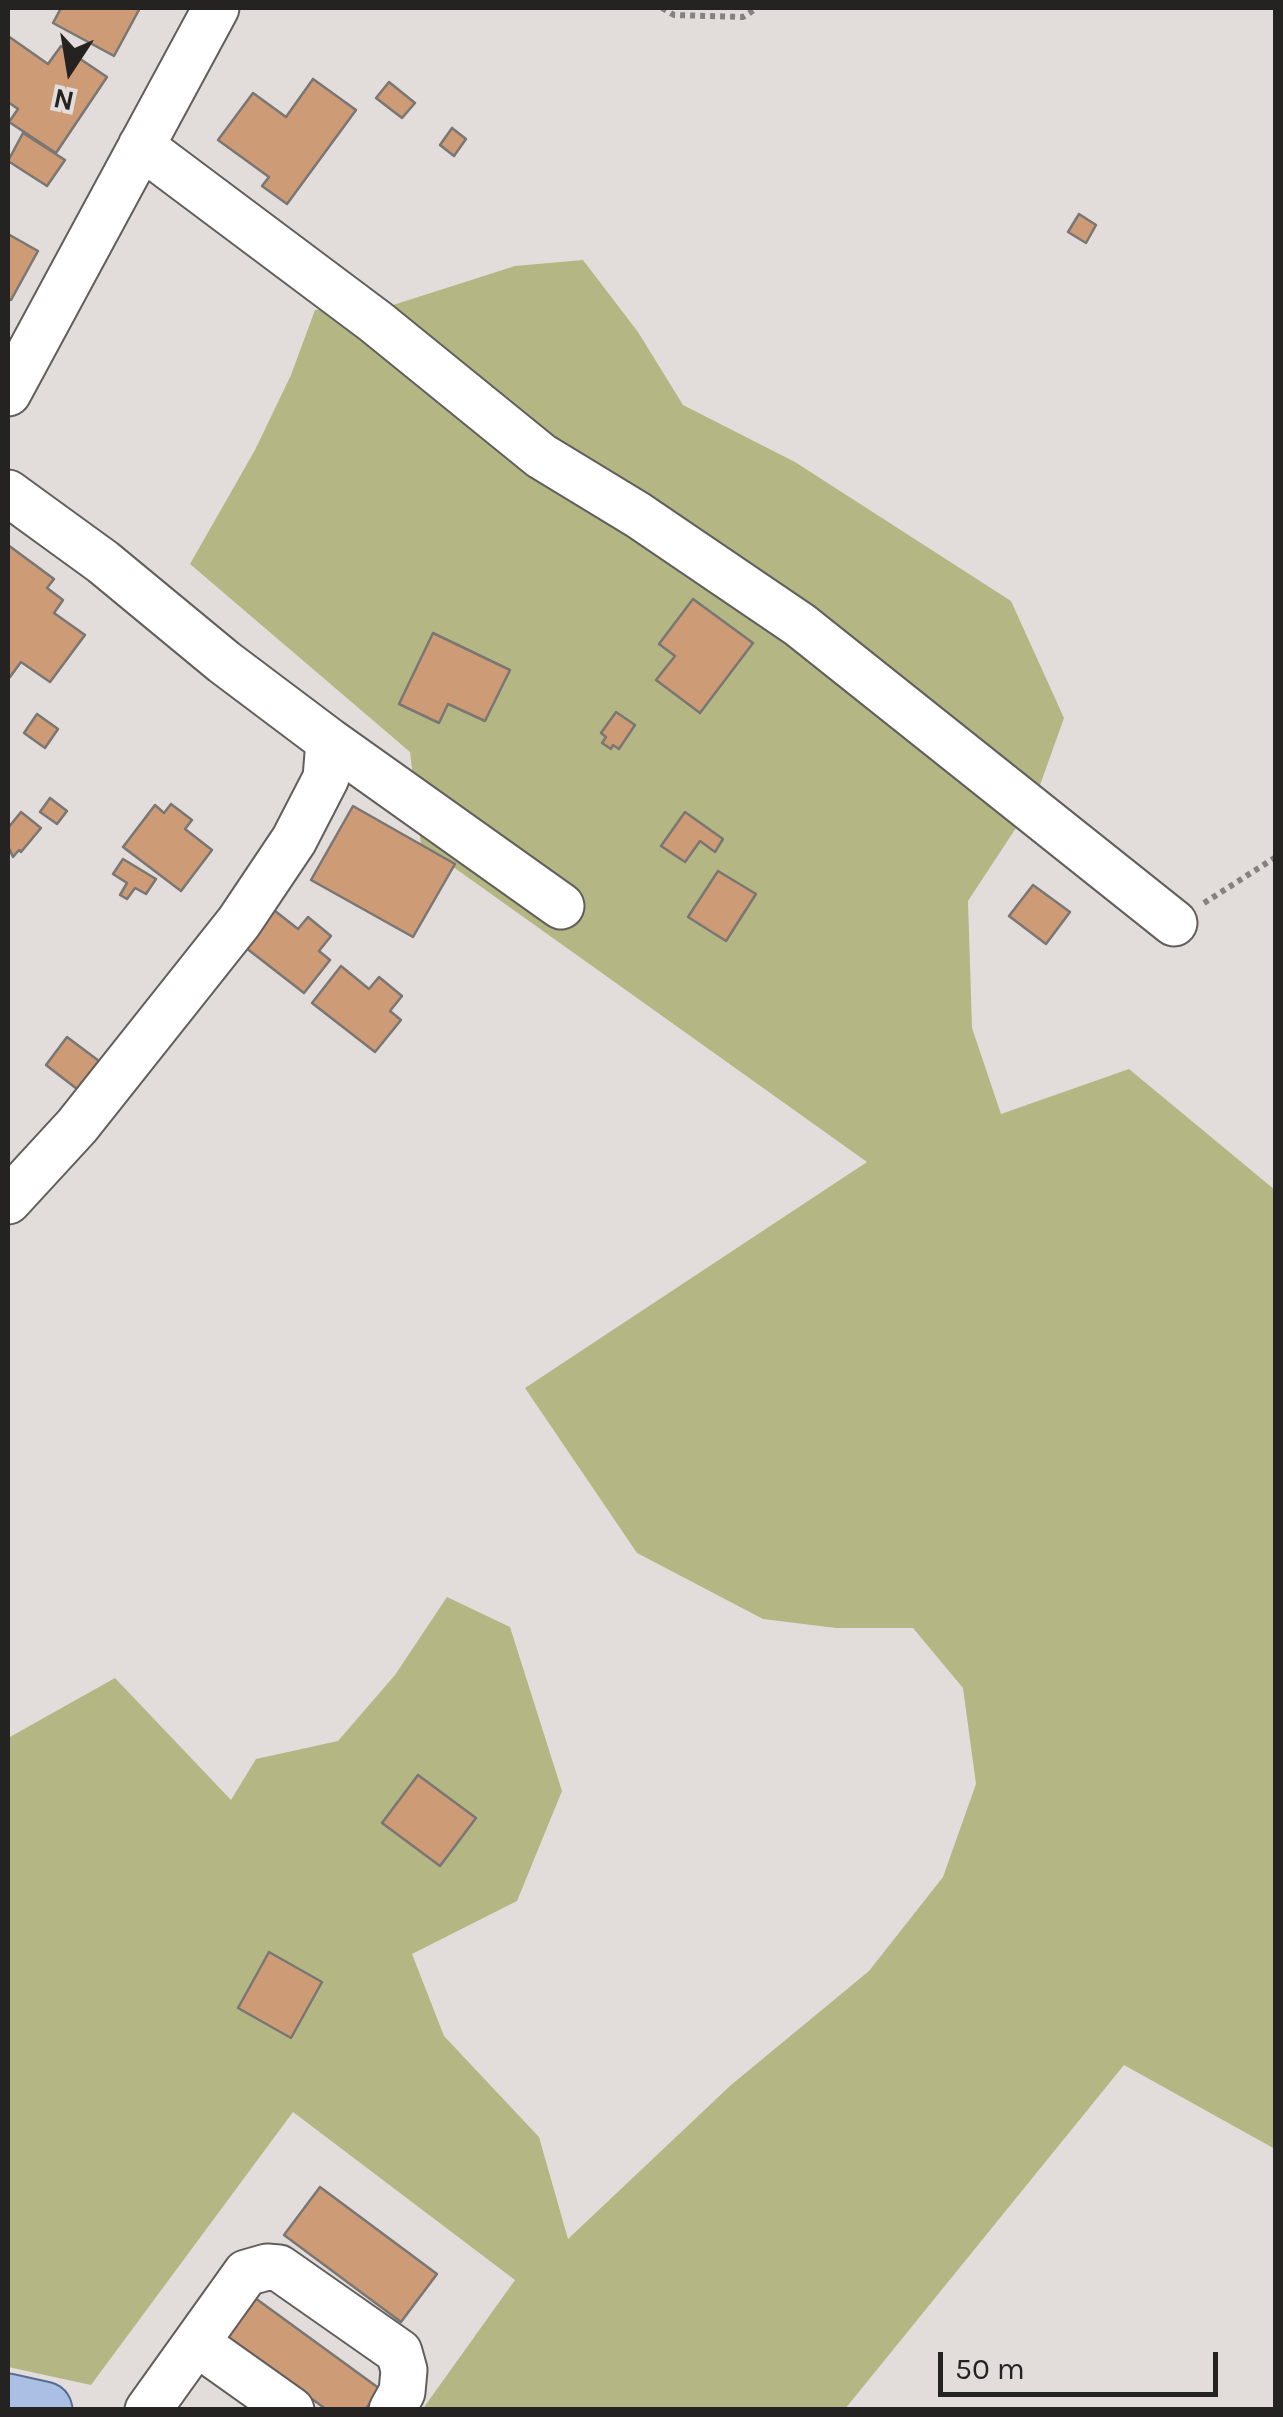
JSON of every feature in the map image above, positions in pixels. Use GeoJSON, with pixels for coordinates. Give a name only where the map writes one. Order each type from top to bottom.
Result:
{"type":"FeatureCollection","features":[{"type":"Feature","properties":{"kind":"main road"},"geometry":{"type":"LineString","coordinates":[[8,2402],[44,2410]]}},
{"type":"Feature","properties":{"kind":"street"},"geometry":{"type":"LineString","coordinates":[[8,393],[216,8]]}},
{"type":"Feature","properties":{"kind":"street"},"geometry":{"type":"LineString","coordinates":[[141,146],[376,322],[542,456],[638,515],[800,625],[1174,922]]}},
{"type":"Feature","properties":{"kind":"street"},"geometry":{"type":"LineString","coordinates":[[8,493],[103,562],[224,662],[561,906]]}},
{"type":"Feature","properties":{"kind":"street"},"geometry":{"type":"LineString","coordinates":[[8,1201],[76,1126],[239,922],[294,840],[326,778],[329,740]]}},
{"type":"Feature","properties":{"kind":"street"},"geometry":{"type":"LineString","coordinates":[[148,2410],[246,2274],[267,2266],[278,2268],[400,2352],[404,2370],[402,2392],[392,2410]]}},
{"type":"Feature","properties":{"kind":"street"},"geometry":{"type":"LineString","coordinates":[[198,2344],[292,2410]]}},
{"type":"Feature","properties":{"kind":"path"},"geometry":{"type":"LineString","coordinates":[[662,8],[674,16],[743,18],[757,8]]}},
{"type":"Feature","properties":{"kind":"path"},"geometry":{"type":"LineString","coordinates":[[1174,922],[1276,858]]}},
{"type":"Feature","properties":{"kind":"green space"},"geometry":{"type":"Polygon","coordinates":[[[583,260],[638,332],[683,405],[795,462],[1011,601],[1064,718],[1035,799],[968,901],[972,1028],[1001,1114],[1129,1069],[1275,1190],[1275,2149],[1124,2065],[845,2409],[422,2410],[515,2280],[293,2112],[91,2385],[8,2367],[8,1738],[115,1678],[231,1800],[256,1759],[338,1741],[395,1675],[447,1597],[510,1627],[562,1791],[517,1901],[412,1954],[444,2036],[539,2137],[568,2239],[731,2085],[869,1971],[943,1877],[976,1784],[963,1688],[913,1628],[836,1628],[763,1619],[637,1553],[525,1388],[867,1162],[421,844],[410,752],[190,564],[255,450],[291,375],[315,310],[390,306],[515,266],[583,260]]]}},
{"type":"Feature","properties":{"kind":"building"},"geometry":{"type":"Polygon","coordinates":[[[61,8],[140,8],[114,56],[53,23],[61,8]]]}},
{"type":"Feature","properties":{"kind":"building"},"geometry":{"type":"Polygon","coordinates":[[[8,36],[48,64],[61,46],[107,77],[56,153],[9,122],[18,109],[8,102],[8,36]]]}},
{"type":"Feature","properties":{"kind":"building"},"geometry":{"type":"Polygon","coordinates":[[[313,79],[356,110],[287,204],[262,186],[269,177],[218,140],[253,93],[286,117],[313,79]]]}},
{"type":"Feature","properties":{"kind":"building"},"geometry":{"type":"Polygon","coordinates":[[[389,82],[415,103],[402,118],[376,98],[389,82]]]}},
{"type":"Feature","properties":{"kind":"building"},"geometry":{"type":"Polygon","coordinates":[[[452,128],[466,139],[454,156],[440,145],[452,128]]]}},
{"type":"Feature","properties":{"kind":"building"},"geometry":{"type":"Polygon","coordinates":[[[23,133],[65,160],[47,186],[8,161],[23,133]]]}},
{"type":"Feature","properties":{"kind":"building"},"geometry":{"type":"Polygon","coordinates":[[[1079,214],[1096,225],[1086,243],[1068,232],[1079,214]]]}},
{"type":"Feature","properties":{"kind":"building"},"geometry":{"type":"Polygon","coordinates":[[[8,234],[38,251],[11,300],[8,298],[8,234]]]}},
{"type":"Feature","properties":{"kind":"building"},"geometry":{"type":"Polygon","coordinates":[[[8,545],[54,579],[47,588],[63,600],[54,613],[85,635],[50,682],[21,662],[8,675],[8,545]]]}},
{"type":"Feature","properties":{"kind":"building"},"geometry":{"type":"Polygon","coordinates":[[[693,599],[753,643],[700,713],[656,680],[675,656],[659,644],[693,599]]]}},
{"type":"Feature","properties":{"kind":"building"},"geometry":{"type":"Polygon","coordinates":[[[433,633],[510,670],[485,721],[448,704],[439,723],[399,704],[433,633]]]}},
{"type":"Feature","properties":{"kind":"building"},"geometry":{"type":"Polygon","coordinates":[[[616,712],[635,725],[619,749],[613,745],[611,749],[602,743],[606,737],[601,733],[616,712]]]}},
{"type":"Feature","properties":{"kind":"building"},"geometry":{"type":"Polygon","coordinates":[[[37,714],[58,729],[45,748],[24,733],[37,714]]]}},
{"type":"Feature","properties":{"kind":"building"},"geometry":{"type":"Polygon","coordinates":[[[50,798],[67,811],[57,824],[40,812],[50,798]]]}},
{"type":"Feature","properties":{"kind":"building"},"geometry":{"type":"Polygon","coordinates":[[[171,804],[192,820],[185,829],[212,850],[181,891],[123,847],[155,805],[164,813],[171,804]]]}},
{"type":"Feature","properties":{"kind":"building"},"geometry":{"type":"Polygon","coordinates":[[[353,806],[455,864],[413,937],[311,880],[353,806]]]}},
{"type":"Feature","properties":{"kind":"building"},"geometry":{"type":"Polygon","coordinates":[[[21,812],[41,828],[13,857],[8,846],[8,828],[21,812]]]}},
{"type":"Feature","properties":{"kind":"building"},"geometry":{"type":"Polygon","coordinates":[[[685,812],[723,839],[715,852],[700,841],[685,862],[661,846],[685,812]]]}},
{"type":"Feature","properties":{"kind":"building"},"geometry":{"type":"Polygon","coordinates":[[[123,859],[156,879],[146,894],[135,888],[127,899],[120,895],[127,883],[113,874],[123,859]]]}},
{"type":"Feature","properties":{"kind":"building"},"geometry":{"type":"Polygon","coordinates":[[[718,871],[756,894],[726,941],[688,917],[718,871]]]}},
{"type":"Feature","properties":{"kind":"building"},"geometry":{"type":"Polygon","coordinates":[[[1033,885],[1070,912],[1046,944],[1009,916],[1033,885]]]}},
{"type":"Feature","properties":{"kind":"building"},"geometry":{"type":"Polygon","coordinates":[[[270,907],[298,929],[308,917],[331,936],[319,951],[330,960],[304,993],[241,944],[270,907]]]}},
{"type":"Feature","properties":{"kind":"building"},"geometry":{"type":"Polygon","coordinates":[[[341,966],[369,989],[379,977],[402,996],[390,1011],[401,1020],[375,1052],[312,1003],[341,966]]]}},
{"type":"Feature","properties":{"kind":"building"},"geometry":{"type":"Polygon","coordinates":[[[67,1037],[99,1061],[77,1089],[46,1065],[67,1037]]]}},
{"type":"Feature","properties":{"kind":"building"},"geometry":{"type":"Polygon","coordinates":[[[418,1775],[476,1818],[440,1866],[382,1823],[418,1775]]]}},
{"type":"Feature","properties":{"kind":"building"},"geometry":{"type":"Polygon","coordinates":[[[269,1952],[322,1982],[291,2038],[238,2008],[269,1952]]]}},
{"type":"Feature","properties":{"kind":"building"},"geometry":{"type":"Polygon","coordinates":[[[320,2187],[437,2274],[401,2322],[284,2235],[320,2187]]]}},
{"type":"Feature","properties":{"kind":"building"},"geometry":{"type":"Polygon","coordinates":[[[240,2287],[380,2389],[365,2410],[327,2410],[211,2325],[240,2287]]]}}]}
